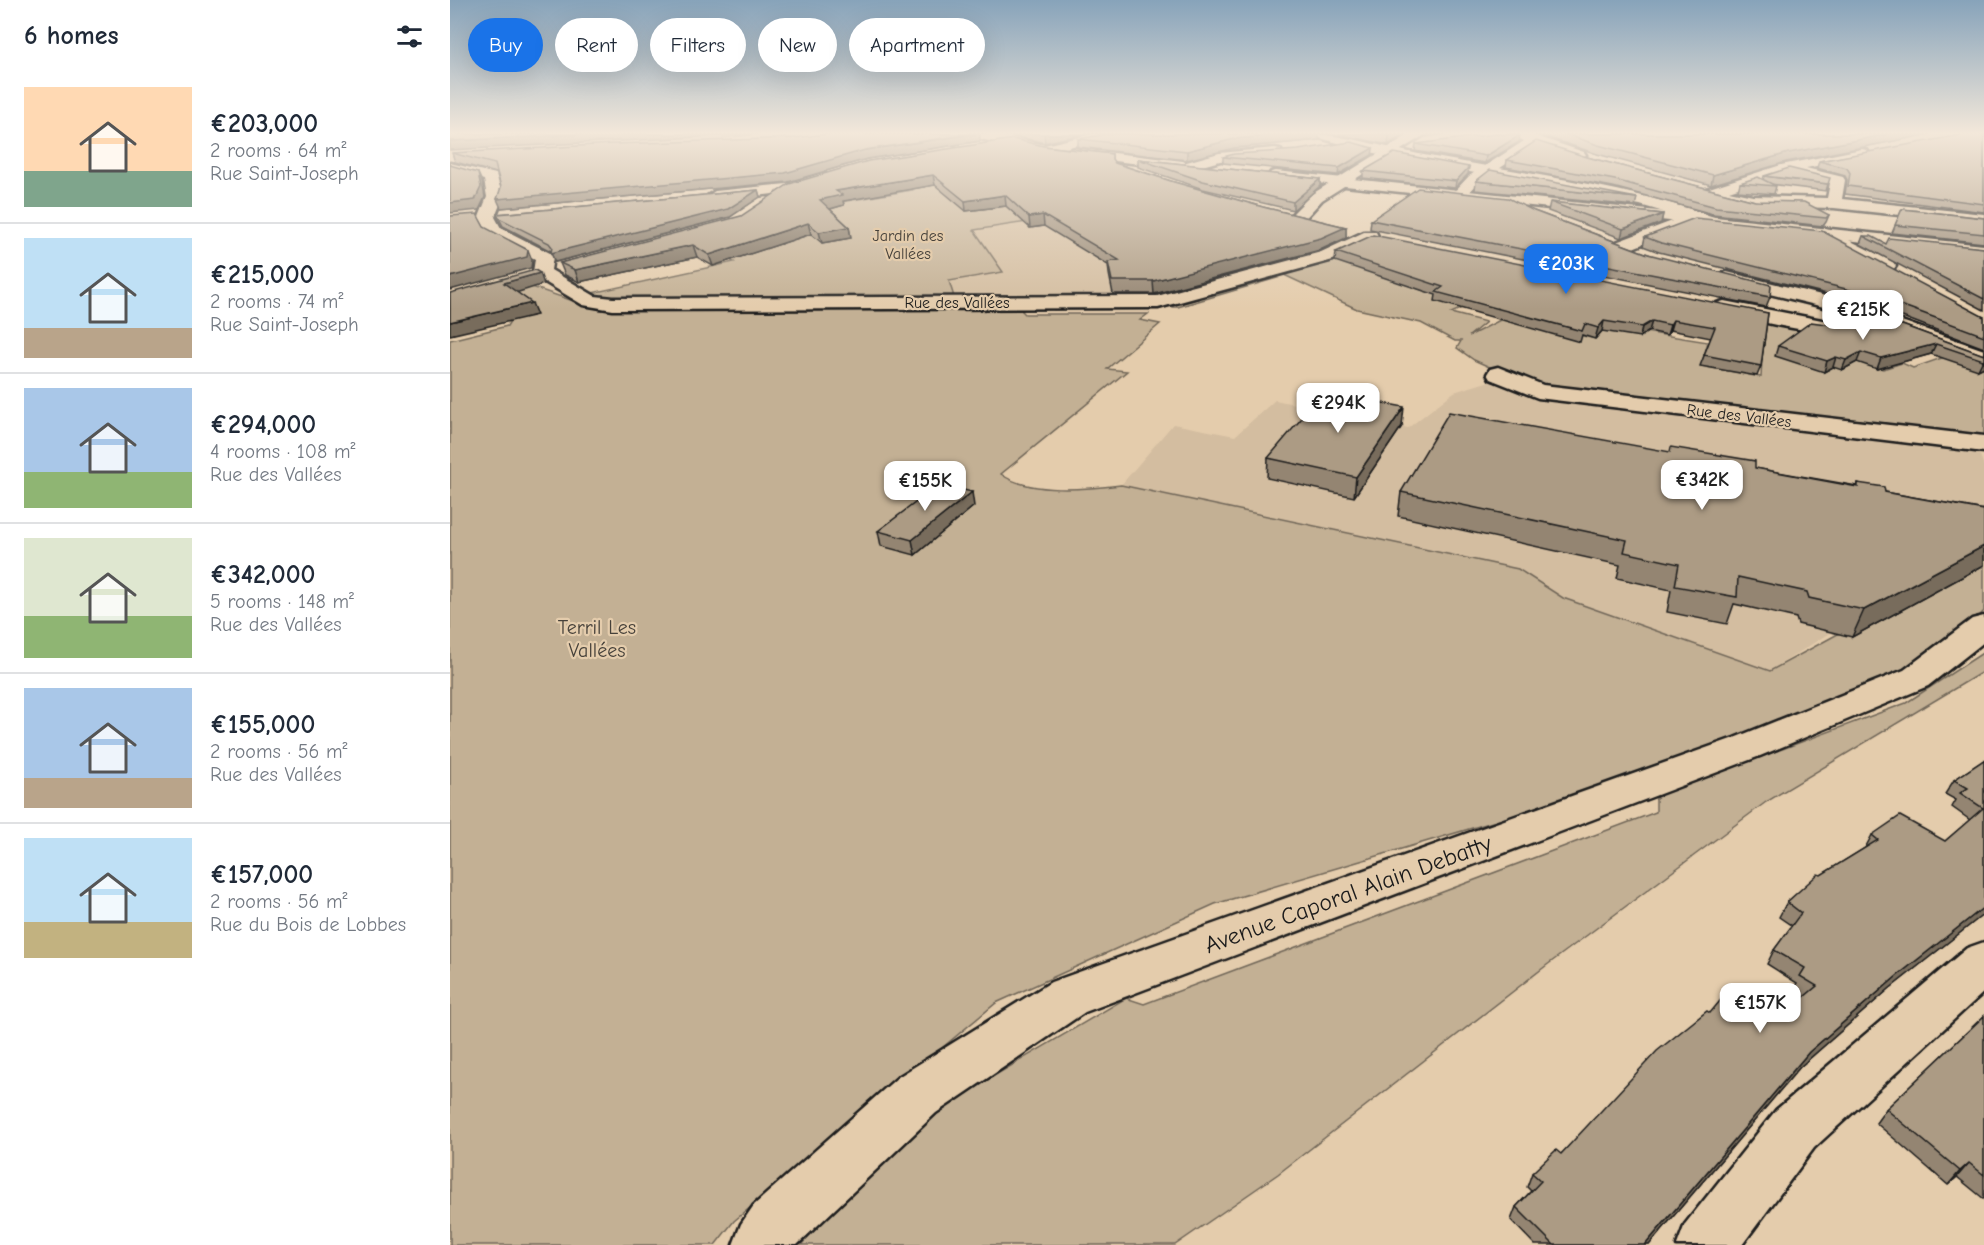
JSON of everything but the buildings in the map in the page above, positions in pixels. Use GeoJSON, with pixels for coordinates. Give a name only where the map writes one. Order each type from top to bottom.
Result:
{"type":"FeatureCollection","features":[{"type":"Feature","properties":{"kind":"street"},"geometry":{"type":"LineString","coordinates":[[487,217],[495,197],[494,192]]}},
{"type":"Feature","properties":{"kind":"street"},"geometry":{"type":"LineString","coordinates":[[699,198],[752,192]]}},
{"type":"Feature","properties":{"kind":"street"},"geometry":{"type":"LineString","coordinates":[[754,211],[783,192]]}},
{"type":"Feature","properties":{"kind":"street"},"geometry":{"type":"LineString","coordinates":[[1295,220],[1325,192]]}},
{"type":"Feature","properties":{"kind":"street"},"geometry":{"type":"LineString","coordinates":[[1441,192],[1984,250]]}},
{"type":"Feature","properties":{"kind":"street"},"geometry":{"type":"LineString","coordinates":[[1598,192],[1678,208],[1711,221]]}},
{"type":"Feature","properties":{"kind":"street"},"geometry":{"type":"LineString","coordinates":[[1712,192],[1733,198],[1835,197],[1865,205],[1984,219]]}},
{"type":"Feature","properties":{"kind":"street"},"geometry":{"type":"LineString","coordinates":[[1835,197],[1836,192]]}},
{"type":"Feature","properties":{"kind":"street"},"geometry":{"type":"LineString","coordinates":[[1711,221],[1733,198]]}},
{"type":"Feature","properties":{"kind":"street"},"geometry":{"type":"LineString","coordinates":[[1506,199],[1549,219]]}},
{"type":"Feature","properties":{"kind":"street"},"geometry":{"type":"LineString","coordinates":[[1864,237],[1865,205]]}},
{"type":"Feature","properties":{"kind":"street"},"geometry":{"type":"LineString","coordinates":[[1273,214],[1317,225]]}},
{"type":"Feature","properties":{"kind":"street"},"geometry":{"type":"LineString","coordinates":[[468,218],[508,215]]}},
{"type":"Feature","properties":{"kind":"street"},"geometry":{"type":"LineString","coordinates":[[487,217],[495,231],[544,257],[533,275]]}},
{"type":"Feature","properties":{"kind":"street"},"geometry":{"type":"LineString","coordinates":[[1569,277],[1691,219]]}},
{"type":"Feature","properties":{"kind":"street"},"geometry":{"type":"LineString","coordinates":[[1338,230],[1393,241]]}},
{"type":"Feature","properties":{"kind":"street"},"geometry":{"type":"LineString","coordinates":[[1825,233],[1907,278]]}},
{"type":"Feature","properties":{"kind":"street","name":"Rue des Vallées"},"geometry":{"type":"LineString","coordinates":[[533,275],[590,301],[613,304],[1158,302],[1338,252],[1370,236]]}},
{"type":"Feature","properties":{"kind":"street"},"geometry":{"type":"LineString","coordinates":[[533,275],[565,267]]}},
{"type":"Feature","properties":{"kind":"street"},"geometry":{"type":"LineString","coordinates":[[1704,272],[1835,304],[1897,324],[1984,357]]}},
{"type":"Feature","properties":{"kind":"street"},"geometry":{"type":"LineString","coordinates":[[1547,273],[1603,284]]}},
{"type":"Feature","properties":{"kind":"street"},"geometry":{"type":"LineString","coordinates":[[1706,304],[1822,326],[1897,324]]}},
{"type":"Feature","properties":{"kind":"street","name":"Rue des Vallées"},"geometry":{"type":"LineString","coordinates":[[1498,374],[1538,391],[1984,444]]}},
{"type":"Feature","properties":{"kind":"street","name":"Avenue Caporal Alain Debatty"},"geometry":{"type":"LineString","coordinates":[[762,1245],[775,1226],[917,1095],[1068,998],[1747,747],[1916,678],[1984,626]]}},
{"type":"Feature","properties":{"kind":"street"},"geometry":{"type":"LineString","coordinates":[[1706,1245],[1795,1129],[1984,962]]}},
{"type":"Feature","properties":{"kind":"shaded area"},"geometry":{"type":"Polygon","coordinates":[[[1067,215],[1279,221],[1359,239],[1345,246],[1322,239],[1296,248],[1320,256],[1266,269],[1245,257],[1159,255],[1200,281],[1206,288],[1159,299],[955,300],[949,281],[1003,272],[974,230],[1067,215]]]}},
{"type":"Feature","properties":{"kind":"shaded area"},"geometry":{"type":"Polygon","coordinates":[[[1490,381],[1548,399],[1978,450],[1984,466],[1984,534],[1770,671],[1563,598],[1518,569],[1121,485],[1173,424],[1235,436],[1275,400],[1408,428],[1454,392],[1490,381]]]}},
{"type":"Feature","properties":{"kind":"green space","name":"Jardin des Vallées"},"geometry":{"type":"Polygon","coordinates":[[[900,192],[975,192],[1001,203],[1027,222],[974,230],[1003,272],[949,281],[955,300],[625,302],[592,297],[587,294],[734,262],[710,249],[823,205],[900,192]]]}},
{"type":"Feature","properties":{"kind":"green space"},"geometry":{"type":"Polygon","coordinates":[[[1327,256],[1424,291],[1447,294],[1469,305],[1451,313],[1486,322],[1469,336],[1506,317],[1595,339],[1607,326],[1708,342],[1701,366],[1761,377],[1764,323],[1827,335],[1844,358],[1883,369],[1902,363],[1913,368],[1959,352],[1984,362],[1984,441],[1545,392],[1474,360],[1457,348],[1461,341],[1455,341],[1421,323],[1357,309],[1282,274],[1327,256]]]}},
{"type":"Feature","properties":{"kind":"green space"},"geometry":{"type":"Polygon","coordinates":[[[1269,276],[1277,278],[1173,307],[1172,301],[1269,276]]]}},
{"type":"Feature","properties":{"kind":"green space","name":"Terril Les Vallées"},"geometry":{"type":"Polygon","coordinates":[[[523,284],[600,310],[1018,307],[1025,314],[1148,314],[1140,320],[1160,324],[1107,369],[1127,371],[1001,474],[1013,481],[1043,488],[1076,489],[1121,485],[1518,569],[1563,598],[1770,671],[1847,629],[1984,534],[1984,611],[1931,667],[1747,747],[1215,904],[996,1003],[734,1221],[715,1245],[450,1245],[450,340],[507,326],[512,318],[503,298],[523,284]]]}},
{"type":"Feature","properties":{"kind":"green space"},"geometry":{"type":"Polygon","coordinates":[[[1984,652],[1984,671],[1766,802],[1547,965],[1278,1174],[1175,1245],[801,1245],[902,1130],[1126,998],[1144,1004],[1656,812],[1656,796],[1906,703],[1984,652]]]}}]}
